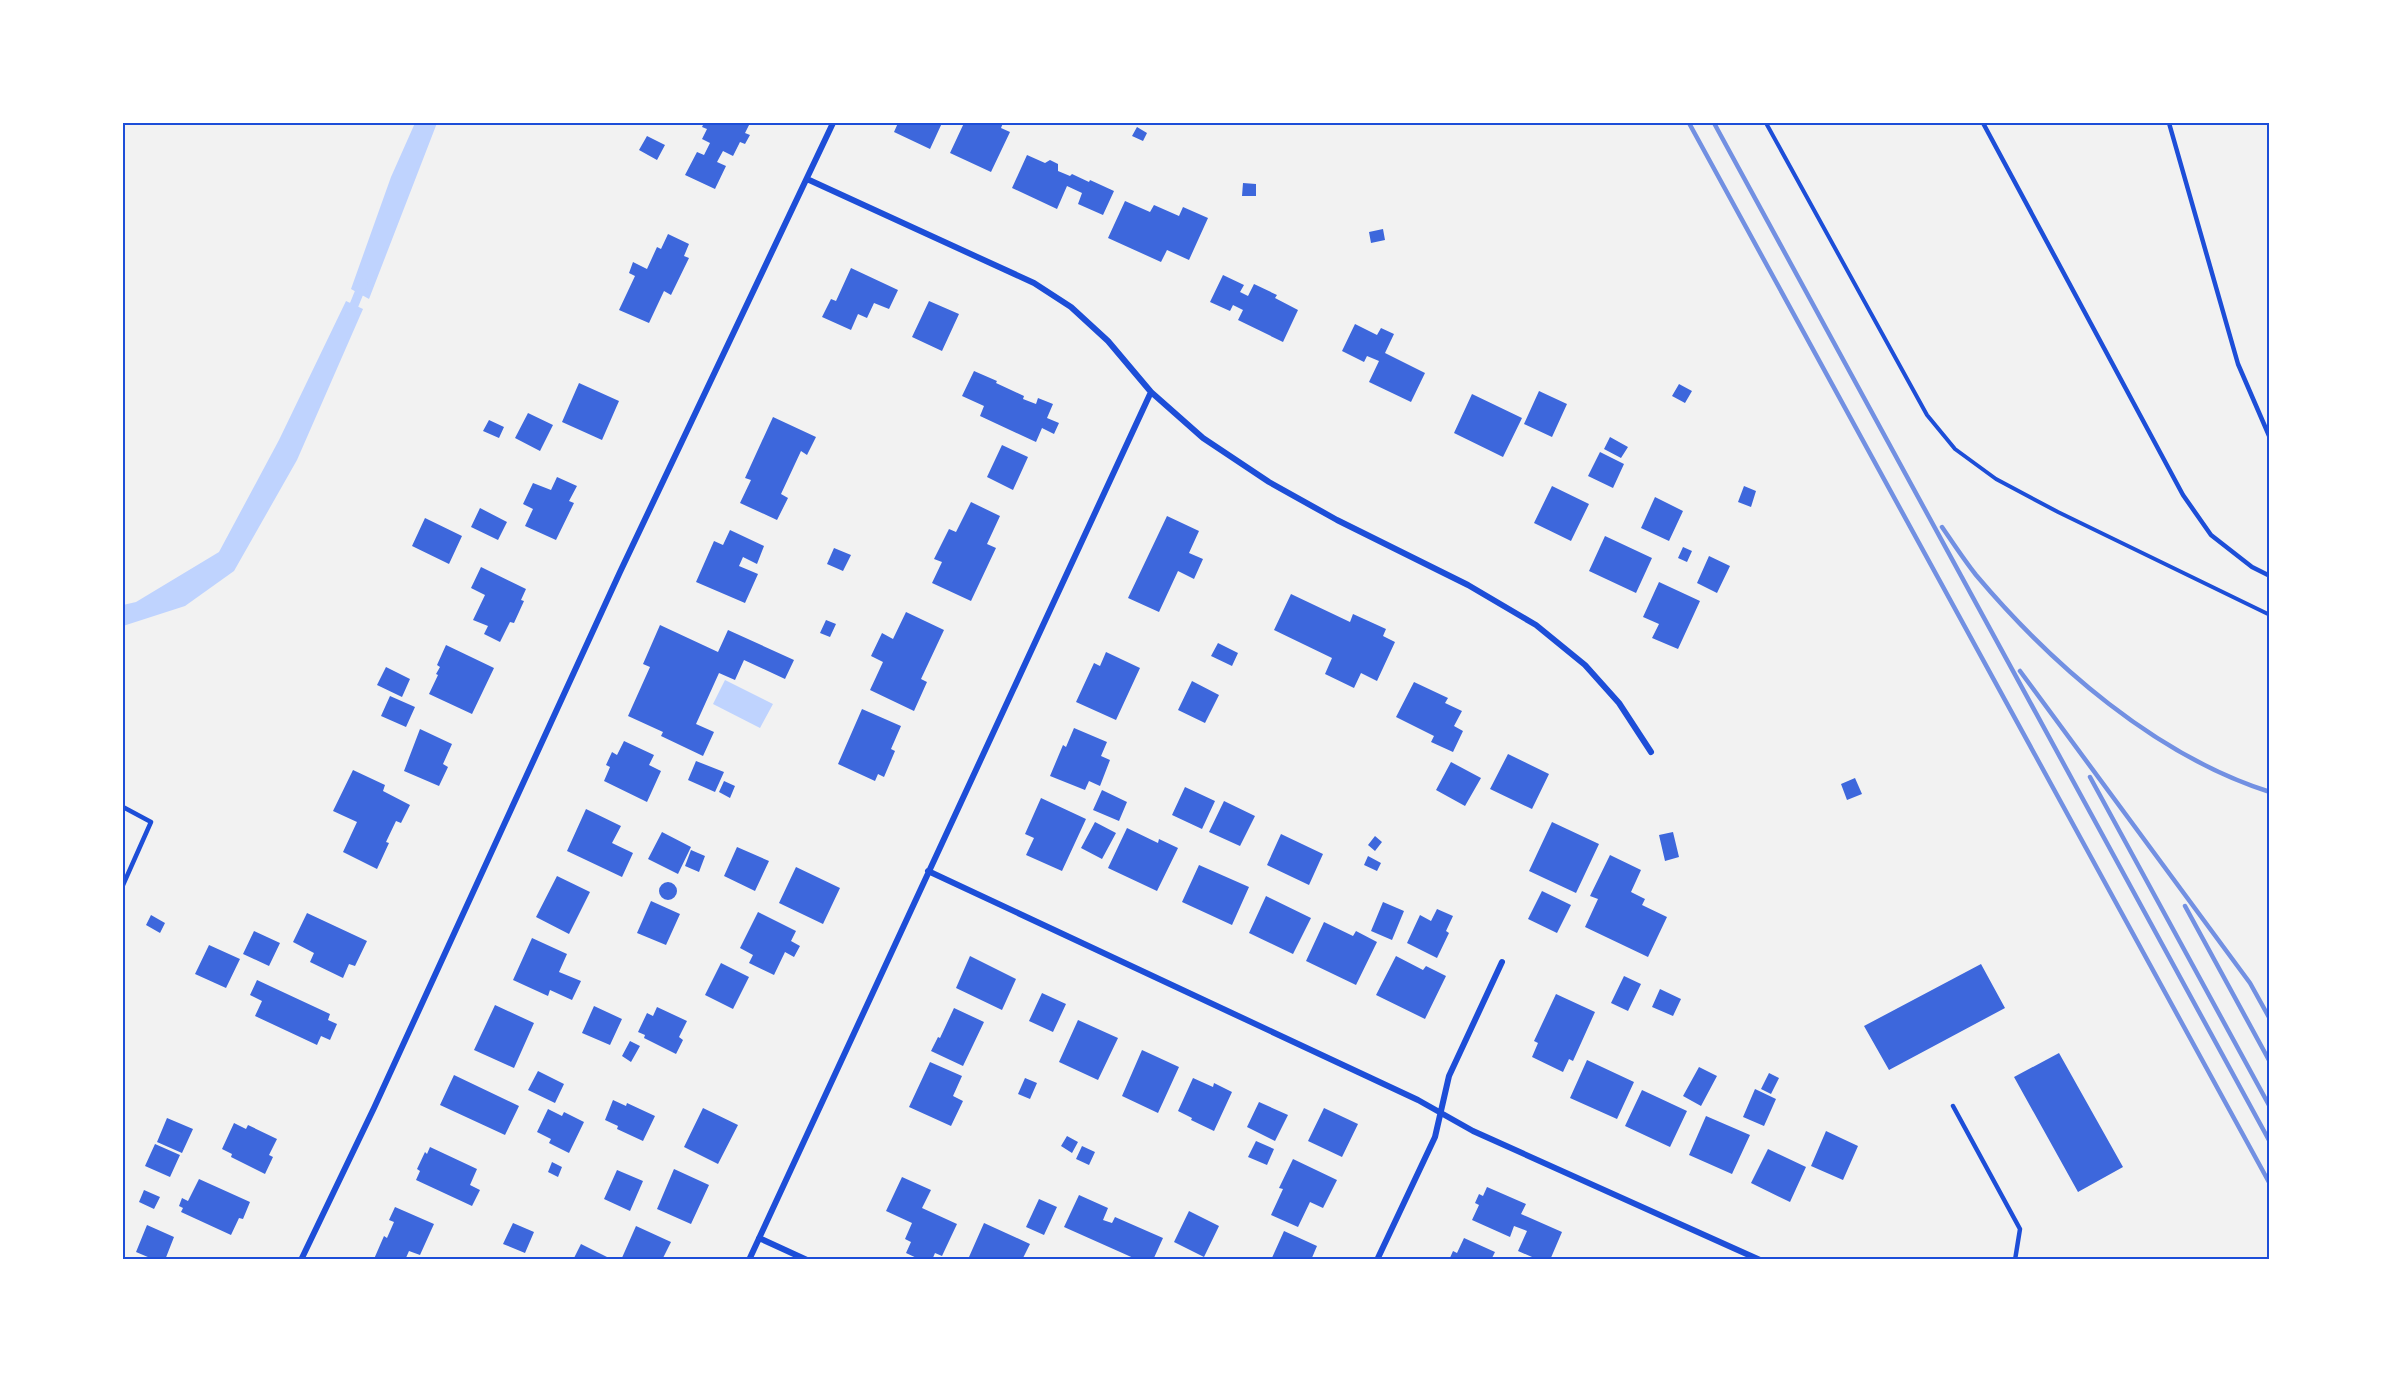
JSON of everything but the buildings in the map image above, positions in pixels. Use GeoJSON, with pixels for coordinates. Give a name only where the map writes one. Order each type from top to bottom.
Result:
{"type":"FeatureCollection","features":[{"type":"Feature","properties":{"kind":"street"},"geometry":{"type":"LineString","coordinates":[[302,1260],[620,572],[833,123]]}},
{"type":"Feature","properties":{"kind":"street"},"geometry":{"type":"LineString","coordinates":[[807,179],[1034,283],[1071,307],[1108,341],[1151,392],[1203,438],[1269,482],[1337,520],[1468,585],[1536,625],[1585,664],[1619,703],[1651,752]]}},
{"type":"Feature","properties":{"kind":"street"},"geometry":{"type":"LineString","coordinates":[[748,1260],[1151,392]]}},
{"type":"Feature","properties":{"kind":"street"},"geometry":{"type":"LineString","coordinates":[[928,871],[1418,1100],[1473,1131],[1760,1260]]}},
{"type":"Feature","properties":{"kind":"street"},"geometry":{"type":"LineString","coordinates":[[1377,1260],[1435,1137],[1449,1076],[1502,962]]}},
{"type":"Feature","properties":{"kind":"street"},"geometry":{"type":"LineString","coordinates":[[759,1238],[807,1260]]}},
{"type":"Feature","properties":{"kind":"lane"},"geometry":{"type":"LineString","coordinates":[[1983,123],[2183,495],[2211,535],[2252,567],[2270,576]]}},
{"type":"Feature","properties":{"kind":"lane"},"geometry":{"type":"LineString","coordinates":[[2169,123],[2238,364],[2270,438]]}},
{"type":"Feature","properties":{"kind":"lane"},"geometry":{"type":"LineString","coordinates":[[123,807],[151,822],[123,885]]}},
{"type":"Feature","properties":{"kind":"lane"},"geometry":{"type":"LineString","coordinates":[[1953,1106],[2020,1229],[2015,1260]]}},
{"type":"Feature","properties":{"kind":"path"},"geometry":{"type":"LineString","coordinates":[[1766,123],[1927,415],[1955,449],[1996,479],[2058,512],[2270,615]]}},
{"type":"Feature","properties":{"kind":"water"},"geometry":{"type":"Polygon","coordinates":[[[415,123],[437,123],[369,299],[351,289],[391,177],[415,123]]]}},
{"type":"Feature","properties":{"kind":"water"},"geometry":{"type":"Polygon","coordinates":[[[346,301],[363,309],[297,460],[234,571],[185,606],[123,626],[123,605],[136,602],[219,552],[279,440],[346,301]]]}},
{"type":"Feature","properties":{"kind":"water"},"geometry":{"type":"Polygon","coordinates":[[[725,680],[773,704],[760,728],[713,704],[725,680]]]}},
{"type":"Feature","properties":{"kind":"waterway"},"geometry":{"type":"LineString","coordinates":[[350,315],[363,283]]}},
{"type":"Feature","properties":{"kind":"railway"},"geometry":{"type":"LineString","coordinates":[[1689,123],[2270,1184]]}},
{"type":"Feature","properties":{"kind":"railway"},"geometry":{"type":"LineString","coordinates":[[1714,123],[2270,1142]]}},
{"type":"Feature","properties":{"kind":"railway"},"geometry":{"type":"LineString","coordinates":[[1942,527],[1976,575],[2006,609],[2072,674],[2109,704],[2187,756],[2228,776],[2270,792]]}},
{"type":"Feature","properties":{"kind":"railway"},"geometry":{"type":"LineString","coordinates":[[2020,671],[2250,983],[2270,1019]]}},
{"type":"Feature","properties":{"kind":"railway"},"geometry":{"type":"LineString","coordinates":[[2090,777],[2270,1107]]}},
{"type":"Feature","properties":{"kind":"railway"},"geometry":{"type":"LineString","coordinates":[[2185,906],[2270,1062]]}}]}
